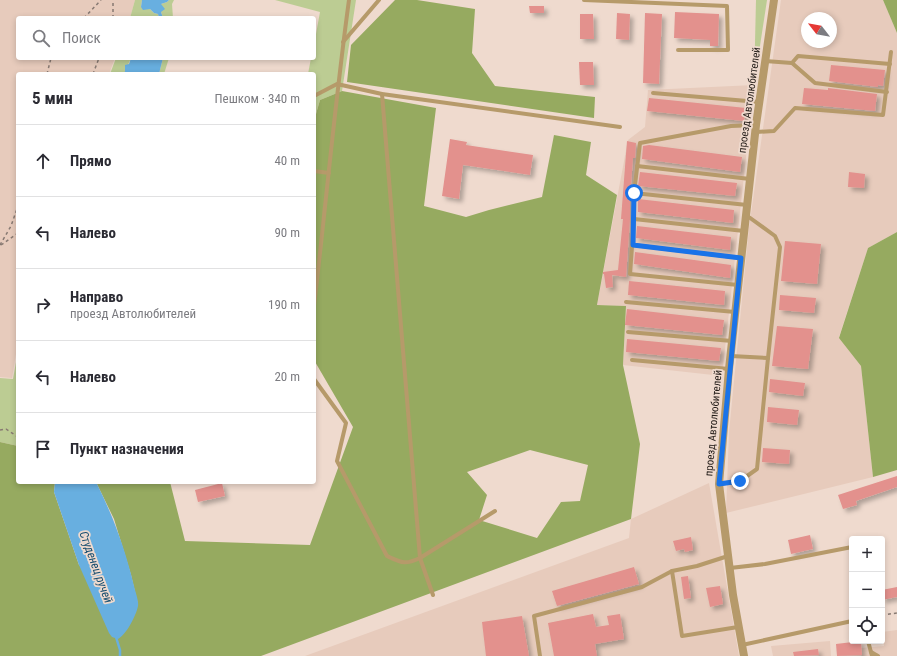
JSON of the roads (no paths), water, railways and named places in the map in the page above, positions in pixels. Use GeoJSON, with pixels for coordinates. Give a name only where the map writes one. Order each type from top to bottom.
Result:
{"type":"FeatureCollection","features":[{"type":"Feature","properties":{"kind":"street","name":"проезд Автолюбителей"},"geometry":{"type":"LineString","coordinates":[[744,656],[738,626],[719,484],[729,369],[744,231],[759,102],[774,0]]}},
{"type":"Feature","properties":{"kind":"lane"},"geometry":{"type":"LineString","coordinates":[[316,288],[337,84],[349,0]]}},
{"type":"Feature","properties":{"kind":"lane"},"geometry":{"type":"LineString","coordinates":[[343,42],[379,0]]}},
{"type":"Feature","properties":{"kind":"lane"},"geometry":{"type":"LineString","coordinates":[[584,0],[728,6],[728,50],[678,50]]}},
{"type":"Feature","properties":{"kind":"lane"},"geometry":{"type":"LineString","coordinates":[[738,285],[630,274],[633,245],[634,193],[640,143],[731,126],[756,128],[774,132],[795,108],[883,115],[891,52]]}},
{"type":"Feature","properties":{"kind":"lane"},"geometry":{"type":"LineString","coordinates":[[792,63],[798,56],[890,64]]}},
{"type":"Feature","properties":{"kind":"lane"},"geometry":{"type":"LineString","coordinates":[[765,61],[792,63],[815,83],[886,92]]}},
{"type":"Feature","properties":{"kind":"lane"},"geometry":{"type":"LineString","coordinates":[[316,95],[337,84],[382,94],[620,127]]}},
{"type":"Feature","properties":{"kind":"lane"},"geometry":{"type":"LineString","coordinates":[[653,93],[759,102]]}},
{"type":"Feature","properties":{"kind":"lane"},"geometry":{"type":"LineString","coordinates":[[382,94],[420,558],[433,595]]}},
{"type":"Feature","properties":{"kind":"lane"},"geometry":{"type":"LineString","coordinates":[[637,166],[750,179]]}},
{"type":"Feature","properties":{"kind":"lane"},"geometry":{"type":"LineString","coordinates":[[316,171],[329,173]]}},
{"type":"Feature","properties":{"kind":"lane"},"geometry":{"type":"LineString","coordinates":[[634,193],[747,205]]}},
{"type":"Feature","properties":{"kind":"lane"},"geometry":{"type":"LineString","coordinates":[[719,484],[740,481],[757,469],[780,247],[775,236],[746,215]]}},
{"type":"Feature","properties":{"kind":"lane"},"geometry":{"type":"LineString","coordinates":[[634,219],[744,231]]}},
{"type":"Feature","properties":{"kind":"lane"},"geometry":{"type":"LineString","coordinates":[[633,245],[741,258]]}},
{"type":"Feature","properties":{"kind":"lane"},"geometry":{"type":"LineString","coordinates":[[626,302],[735,312]]}},
{"type":"Feature","properties":{"kind":"lane"},"geometry":{"type":"LineString","coordinates":[[628,332],[732,342]]}},
{"type":"Feature","properties":{"kind":"lane"},"geometry":{"type":"LineString","coordinates":[[731,356],[768,358]]}},
{"type":"Feature","properties":{"kind":"lane"},"geometry":{"type":"LineString","coordinates":[[632,360],[729,369]]}},
{"type":"Feature","properties":{"kind":"lane"},"geometry":{"type":"LineString","coordinates":[[316,382],[346,423],[337,461],[387,556],[400,563],[410,563],[495,511]]}},
{"type":"Feature","properties":{"kind":"lane"},"geometry":{"type":"LineString","coordinates":[[730,568],[765,564],[849,548]]}},
{"type":"Feature","properties":{"kind":"lane"},"geometry":{"type":"LineString","coordinates":[[540,656],[534,616],[642,587],[672,571],[697,566],[729,556]]}},
{"type":"Feature","properties":{"kind":"lane"},"geometry":{"type":"LineString","coordinates":[[672,571],[682,636],[738,626]]}},
{"type":"Feature","properties":{"kind":"lane"},"geometry":{"type":"LineString","coordinates":[[741,645],[849,621]]}},
{"type":"Feature","properties":{"kind":"lane"},"geometry":{"type":"LineString","coordinates":[[869,644],[871,654],[878,656]]}},
{"type":"Feature","properties":{"kind":"water"},"geometry":{"type":"Polygon","coordinates":[[[142,0],[169,0],[161,4],[165,9],[161,12],[162,16],[158,16],[158,14],[154,13],[150,9],[143,10],[141,7],[142,0]]]}},
{"type":"Feature","properties":{"kind":"water"},"geometry":{"type":"Polygon","coordinates":[[[130,60],[162,60],[160,72],[125,72],[125,65],[129,64],[130,60]]]}},
{"type":"Feature","properties":{"kind":"water"},"geometry":{"type":"Polygon","coordinates":[[[55,484],[97,484],[108,507],[123,545],[138,604],[137,610],[130,625],[124,634],[118,639],[112,637],[109,633],[79,565],[54,492],[55,484]]]}},
{"type":"Feature","properties":{"kind":"waterway","name":"Студенец ручей"},"geometry":{"type":"LineString","coordinates":[[116,637],[120,650],[120,656]]}}]}
